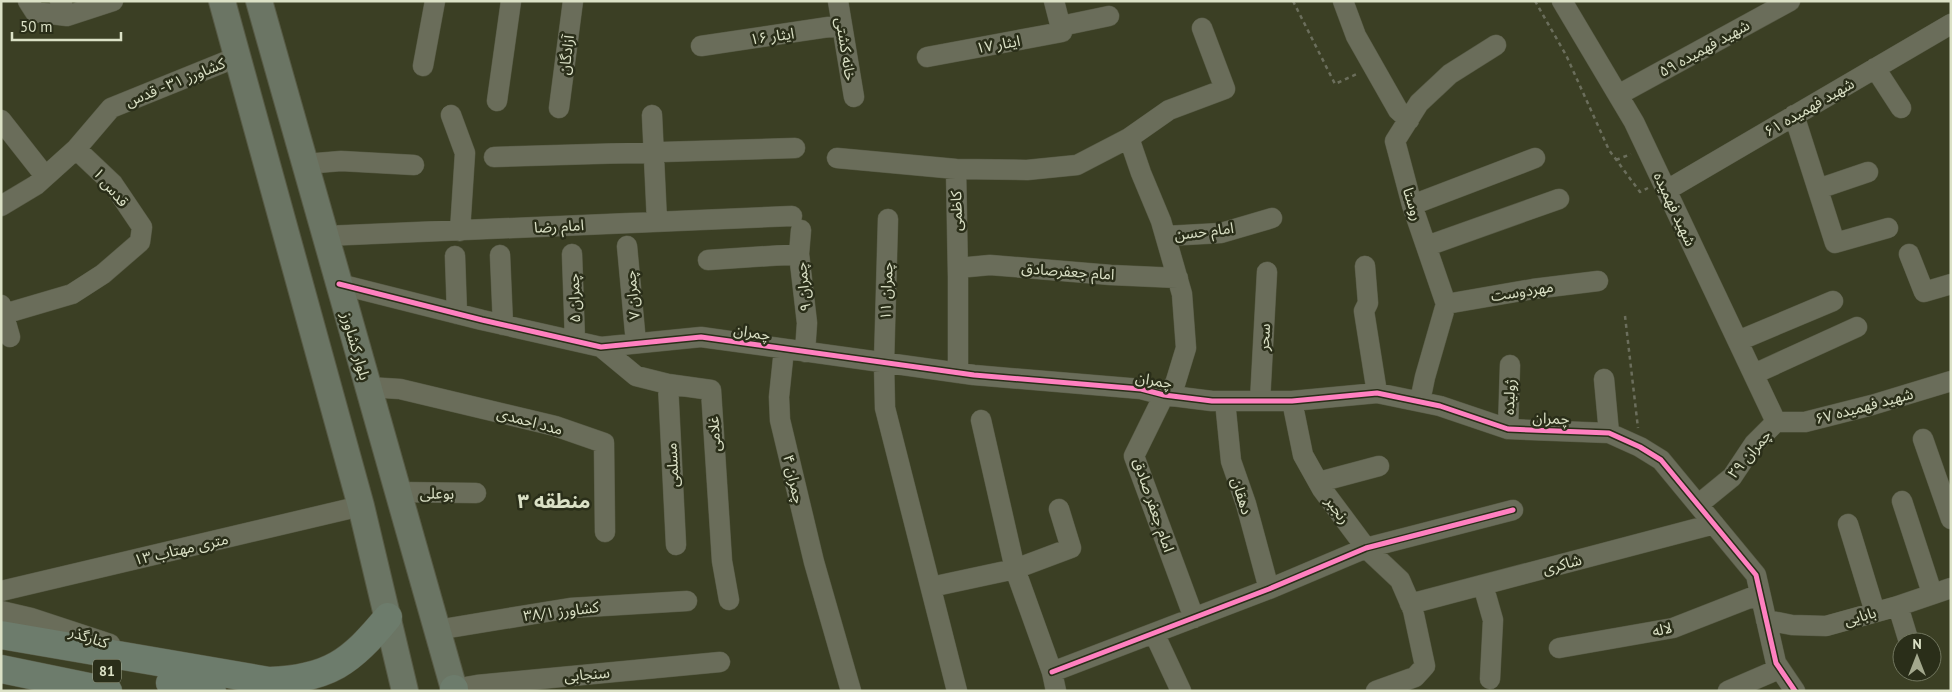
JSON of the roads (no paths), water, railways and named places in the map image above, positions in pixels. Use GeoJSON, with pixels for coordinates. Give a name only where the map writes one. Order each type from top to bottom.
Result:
{"type":"FeatureCollection","features":[{"type":"Feature","properties":{"kind":"highway"},"geometry":{"type":"LineString","coordinates":[[269,680],[296,680],[326,672],[350,657],[370,639],[388,617]]}},
{"type":"Feature","properties":{"kind":"highway"},"geometry":{"type":"LineString","coordinates":[[3,652],[176,665],[300,685],[321,691]]}},
{"type":"Feature","properties":{"kind":"highway","name":"81"},"geometry":{"type":"LineString","coordinates":[[3,652],[208,690]]}},
{"type":"Feature","properties":{"kind":"highway","name":"81"},"geometry":{"type":"LineString","coordinates":[[3,652],[108,691]]}},
{"type":"Feature","properties":{"kind":"main road"},"geometry":{"type":"LineString","coordinates":[[222,1],[361,506],[405,690]]}},
{"type":"Feature","properties":{"kind":"main road","name":"بلوار کشاورز"},"geometry":{"type":"LineString","coordinates":[[259,1],[437,630],[448,690]]}},
{"type":"Feature","properties":{"kind":"main road"},"geometry":{"type":"LineString","coordinates":[[412,544],[415,586],[436,683],[448,690]]}},
{"type":"Feature","properties":{"kind":"street"},"geometry":{"type":"LineString","coordinates":[[28,1],[35,12],[113,1]]}},
{"type":"Feature","properties":{"kind":"street"},"geometry":{"type":"LineString","coordinates":[[424,66],[435,1]]}},
{"type":"Feature","properties":{"kind":"street"},"geometry":{"type":"LineString","coordinates":[[496,102],[511,1]]}},
{"type":"Feature","properties":{"kind":"street","name":"آزادگان"},"geometry":{"type":"LineString","coordinates":[[559,108],[572,1]]}},
{"type":"Feature","properties":{"kind":"street","name":"خانه کشتی"},"geometry":{"type":"LineString","coordinates":[[838,1],[854,97]]}},
{"type":"Feature","properties":{"kind":"street"},"geometry":{"type":"LineString","coordinates":[[1054,1],[1061,26]]}},
{"type":"Feature","properties":{"kind":"street"},"geometry":{"type":"LineString","coordinates":[[1342,1],[1356,36],[1398,110],[1409,120]]}},
{"type":"Feature","properties":{"kind":"street","name":"شهید فهمیده"},"geometry":{"type":"LineString","coordinates":[[1562,1],[1634,122],[1776,422]]}},
{"type":"Feature","properties":{"kind":"street","name":"شهید فهمیده ۵۹"},"geometry":{"type":"LineString","coordinates":[[1618,95],[1790,1]]}},
{"type":"Feature","properties":{"kind":"street","name":"ایثار ۱۷"},"geometry":{"type":"LineString","coordinates":[[927,57],[1062,32],[1061,26],[1109,16]]}},
{"type":"Feature","properties":{"kind":"street","name":"شهید فهمیده ۶۱"},"geometry":{"type":"LineString","coordinates":[[1665,186],[1794,116],[1951,24]]}},
{"type":"Feature","properties":{"kind":"street","name":"ایثار ۱۶"},"geometry":{"type":"LineString","coordinates":[[701,46],[842,25]]}},
{"type":"Feature","properties":{"kind":"street"},"geometry":{"type":"LineString","coordinates":[[956,169],[1027,170],[1077,164],[1129,138],[1169,110],[1225,89],[1202,28]]}},
{"type":"Feature","properties":{"kind":"street","name":"روستا"},"geometry":{"type":"LineString","coordinates":[[1446,304],[1412,205],[1395,141],[1419,103],[1450,74],[1496,46]]}},
{"type":"Feature","properties":{"kind":"street","name":"کشاورز ۳۱ - قدس"},"geometry":{"type":"LineString","coordinates":[[1,206],[46,176],[76,149],[111,108],[237,57]]}},
{"type":"Feature","properties":{"kind":"street"},"geometry":{"type":"LineString","coordinates":[[1875,68],[1901,108]]}},
{"type":"Feature","properties":{"kind":"street"},"geometry":{"type":"LineString","coordinates":[[451,115],[465,153],[460,231]]}},
{"type":"Feature","properties":{"kind":"street"},"geometry":{"type":"LineString","coordinates":[[652,115],[656,222]]}},
{"type":"Feature","properties":{"kind":"street"},"geometry":{"type":"LineString","coordinates":[[1794,116],[1835,243],[1888,228]]}},
{"type":"Feature","properties":{"kind":"street"},"geometry":{"type":"LineString","coordinates":[[1,120],[46,176]]}},
{"type":"Feature","properties":{"kind":"street","name":"امام جعفر صادق"},"geometry":{"type":"LineString","coordinates":[[1129,138],[1140,173],[1161,221],[1178,278],[1182,294],[1186,348],[1175,384],[1164,395],[1134,456],[1194,618]]}},
{"type":"Feature","properties":{"kind":"street"},"geometry":{"type":"LineString","coordinates":[[494,156],[795,148]]}},
{"type":"Feature","properties":{"kind":"street","name":"قدس ۱"},"geometry":{"type":"LineString","coordinates":[[2,309],[72,294],[102,274],[140,242],[142,227],[113,184],[76,149]]}},
{"type":"Feature","properties":{"kind":"street","name":"کاظمی"},"geometry":{"type":"LineString","coordinates":[[837,158],[956,169],[958,373]]}},
{"type":"Feature","properties":{"kind":"street"},"geometry":{"type":"LineString","coordinates":[[1412,205],[1535,158]]}},
{"type":"Feature","properties":{"kind":"street"},"geometry":{"type":"LineString","coordinates":[[305,164],[342,161],[414,165]]}},
{"type":"Feature","properties":{"kind":"street"},"geometry":{"type":"LineString","coordinates":[[1818,189],[1868,172]]}},
{"type":"Feature","properties":{"kind":"street"},"geometry":{"type":"LineString","coordinates":[[1427,246],[1559,198]]}},
{"type":"Feature","properties":{"kind":"street","name":"امام حسن"},"geometry":{"type":"LineString","coordinates":[[1166,236],[1221,233],[1272,218]]}},
{"type":"Feature","properties":{"kind":"street","name":"چمران ۱۱"},"geometry":{"type":"LineString","coordinates":[[888,219],[884,363],[885,408],[957,691]]}},
{"type":"Feature","properties":{"kind":"street","name":"امام رضا"},"geometry":{"type":"LineString","coordinates":[[326,236],[656,222],[796,223],[799,254]]}},
{"type":"Feature","properties":{"kind":"street","name":"چمران ۷"},"geometry":{"type":"LineString","coordinates":[[628,246],[636,343]]}},
{"type":"Feature","properties":{"kind":"street","name":"چمران ۵"},"geometry":{"type":"LineString","coordinates":[[572,254],[576,342]]}},
{"type":"Feature","properties":{"kind":"street","name":"چمران ۹"},"geometry":{"type":"LineString","coordinates":[[708,260],[799,254],[807,323],[805,352]]}},
{"type":"Feature","properties":{"kind":"street"},"geometry":{"type":"LineString","coordinates":[[1909,254],[1924,292],[1951,284]]}},
{"type":"Feature","properties":{"kind":"street"},"geometry":{"type":"LineString","coordinates":[[500,255],[503,325]]}},
{"type":"Feature","properties":{"kind":"street"},"geometry":{"type":"LineString","coordinates":[[455,256],[457,314]]}},
{"type":"Feature","properties":{"kind":"street","name":"امام جعفرصادق"},"geometry":{"type":"LineString","coordinates":[[958,268],[990,265],[1111,275],[1178,278]]}},
{"type":"Feature","properties":{"kind":"street"},"geometry":{"type":"LineString","coordinates":[[1365,266],[1368,303],[1364,311],[1377,393]]}},
{"type":"Feature","properties":{"kind":"street","name":"سحر"},"geometry":{"type":"LineString","coordinates":[[1260,401],[1267,272]]}},
{"type":"Feature","properties":{"kind":"street","name":"مهردوست"},"geometry":{"type":"LineString","coordinates":[[1446,304],[1533,289],[1598,281]]}},
{"type":"Feature","properties":{"kind":"street","name":"چمران"},"geometry":{"type":"LineString","coordinates":[[339,284],[457,314],[601,347],[700,337],[958,373],[1140,389],[1164,395],[1225,401],[1292,401],[1377,393],[1420,401],[1508,429],[1609,433],[1640,446],[1661,460],[1756,575],[1779,669],[1795,691]]}},
{"type":"Feature","properties":{"kind":"street"},"geometry":{"type":"LineString","coordinates":[[1738,341],[1833,301]]}},
{"type":"Feature","properties":{"kind":"street"},"geometry":{"type":"LineString","coordinates":[[1420,401],[1446,304]]}},
{"type":"Feature","properties":{"kind":"street"},"geometry":{"type":"LineString","coordinates":[[2,309],[10,337]]}},
{"type":"Feature","properties":{"kind":"street"},"geometry":{"type":"LineString","coordinates":[[1754,374],[1857,328]]}},
{"type":"Feature","properties":{"kind":"street","name":"غلامی"},"geometry":{"type":"LineString","coordinates":[[601,347],[636,376],[668,384],[711,390],[722,561],[729,600]]}},
{"type":"Feature","properties":{"kind":"street","name":"چمران ۴"},"geometry":{"type":"LineString","coordinates":[[784,349],[779,397],[780,420],[814,562],[851,691]]}},
{"type":"Feature","properties":{"kind":"street","name":"ژولیده"},"geometry":{"type":"LineString","coordinates":[[1508,429],[1510,365]]}},
{"type":"Feature","properties":{"kind":"street"},"geometry":{"type":"LineString","coordinates":[[1604,379],[1609,433]]}},
{"type":"Feature","properties":{"kind":"street","name":"شهید فهمیده ۶۷"},"geometry":{"type":"LineString","coordinates":[[1776,422],[1805,422],[1872,405],[1951,381]]}},
{"type":"Feature","properties":{"kind":"street","name":"مسلمی"},"geometry":{"type":"LineString","coordinates":[[668,384],[676,545]]}},
{"type":"Feature","properties":{"kind":"street","name":"مدد احمدی"},"geometry":{"type":"LineString","coordinates":[[368,387],[409,391],[555,426],[604,443],[606,532]]}},
{"type":"Feature","properties":{"kind":"street","name":"دهقان"},"geometry":{"type":"LineString","coordinates":[[1225,401],[1231,461],[1269,590]]}},
{"type":"Feature","properties":{"kind":"street","name":"رنجبر"},"geometry":{"type":"LineString","coordinates":[[1292,401],[1303,455],[1319,482],[1366,548],[1400,580],[1413,610],[1425,666],[1415,677],[1376,691]]}},
{"type":"Feature","properties":{"kind":"street"},"geometry":{"type":"LineString","coordinates":[[981,420],[1015,570],[1054,682],[1154,633],[1269,590],[1366,548],[1514,510]]}},
{"type":"Feature","properties":{"kind":"street","name":"چمران ۲۹"},"geometry":{"type":"LineString","coordinates":[[1699,504],[1732,477],[1754,444],[1776,422]]}},
{"type":"Feature","properties":{"kind":"street"},"geometry":{"type":"LineString","coordinates":[[1923,439],[1951,519]]}},
{"type":"Feature","properties":{"kind":"street"},"geometry":{"type":"LineString","coordinates":[[1319,482],[1379,466]]}},
{"type":"Feature","properties":{"kind":"street","name":"بوعلی"},"geometry":{"type":"LineString","coordinates":[[398,492],[476,493]]}},
{"type":"Feature","properties":{"kind":"street"},"geometry":{"type":"LineString","coordinates":[[1902,501],[1932,593]]}},
{"type":"Feature","properties":{"kind":"street","name":"۱۳ متری مهتاب"},"geometry":{"type":"LineString","coordinates":[[1,591],[361,506]]}},
{"type":"Feature","properties":{"kind":"street"},"geometry":{"type":"LineString","coordinates":[[931,587],[1015,570],[1071,548],[1059,509]]}},
{"type":"Feature","properties":{"kind":"street","name":"شاکری"},"geometry":{"type":"LineString","coordinates":[[1410,604],[1714,524]]}},
{"type":"Feature","properties":{"kind":"street"},"geometry":{"type":"LineString","coordinates":[[1848,524],[1875,612]]}},
{"type":"Feature","properties":{"kind":"street"},"geometry":{"type":"LineString","coordinates":[[1483,585],[1493,620],[1490,679]]}},
{"type":"Feature","properties":{"kind":"street","name":"بابایی"},"geometry":{"type":"LineString","coordinates":[[1766,620],[1792,626],[1826,626],[1898,606],[1951,588]]}},
{"type":"Feature","properties":{"kind":"street","name":"لاله"},"geometry":{"type":"LineString","coordinates":[[1559,648],[1673,628],[1760,594]]}},
{"type":"Feature","properties":{"kind":"street","name":"کشاورز ۳۸/۱"},"geometry":{"type":"LineString","coordinates":[[437,630],[570,608],[687,601]]}},
{"type":"Feature","properties":{"kind":"street"},"geometry":{"type":"LineString","coordinates":[[1898,606],[1905,632]]}},
{"type":"Feature","properties":{"kind":"street","name":"کنارگذر"},"geometry":{"type":"LineString","coordinates":[[1,611],[32,618],[176,665]]}},
{"type":"Feature","properties":{"kind":"street"},"geometry":{"type":"LineString","coordinates":[[1154,633],[1181,691]]}},
{"type":"Feature","properties":{"kind":"street","name":"سنجابی"},"geometry":{"type":"LineString","coordinates":[[448,690],[477,685],[720,662]]}},
{"type":"Feature","properties":{"kind":"street"},"geometry":{"type":"LineString","coordinates":[[1728,691],[1779,669]]}},
{"type":"Feature","properties":{"kind":"district","name":"منطقه ۳"},"geometry":{"type":"Point","coordinates":[554,501]}}]}
